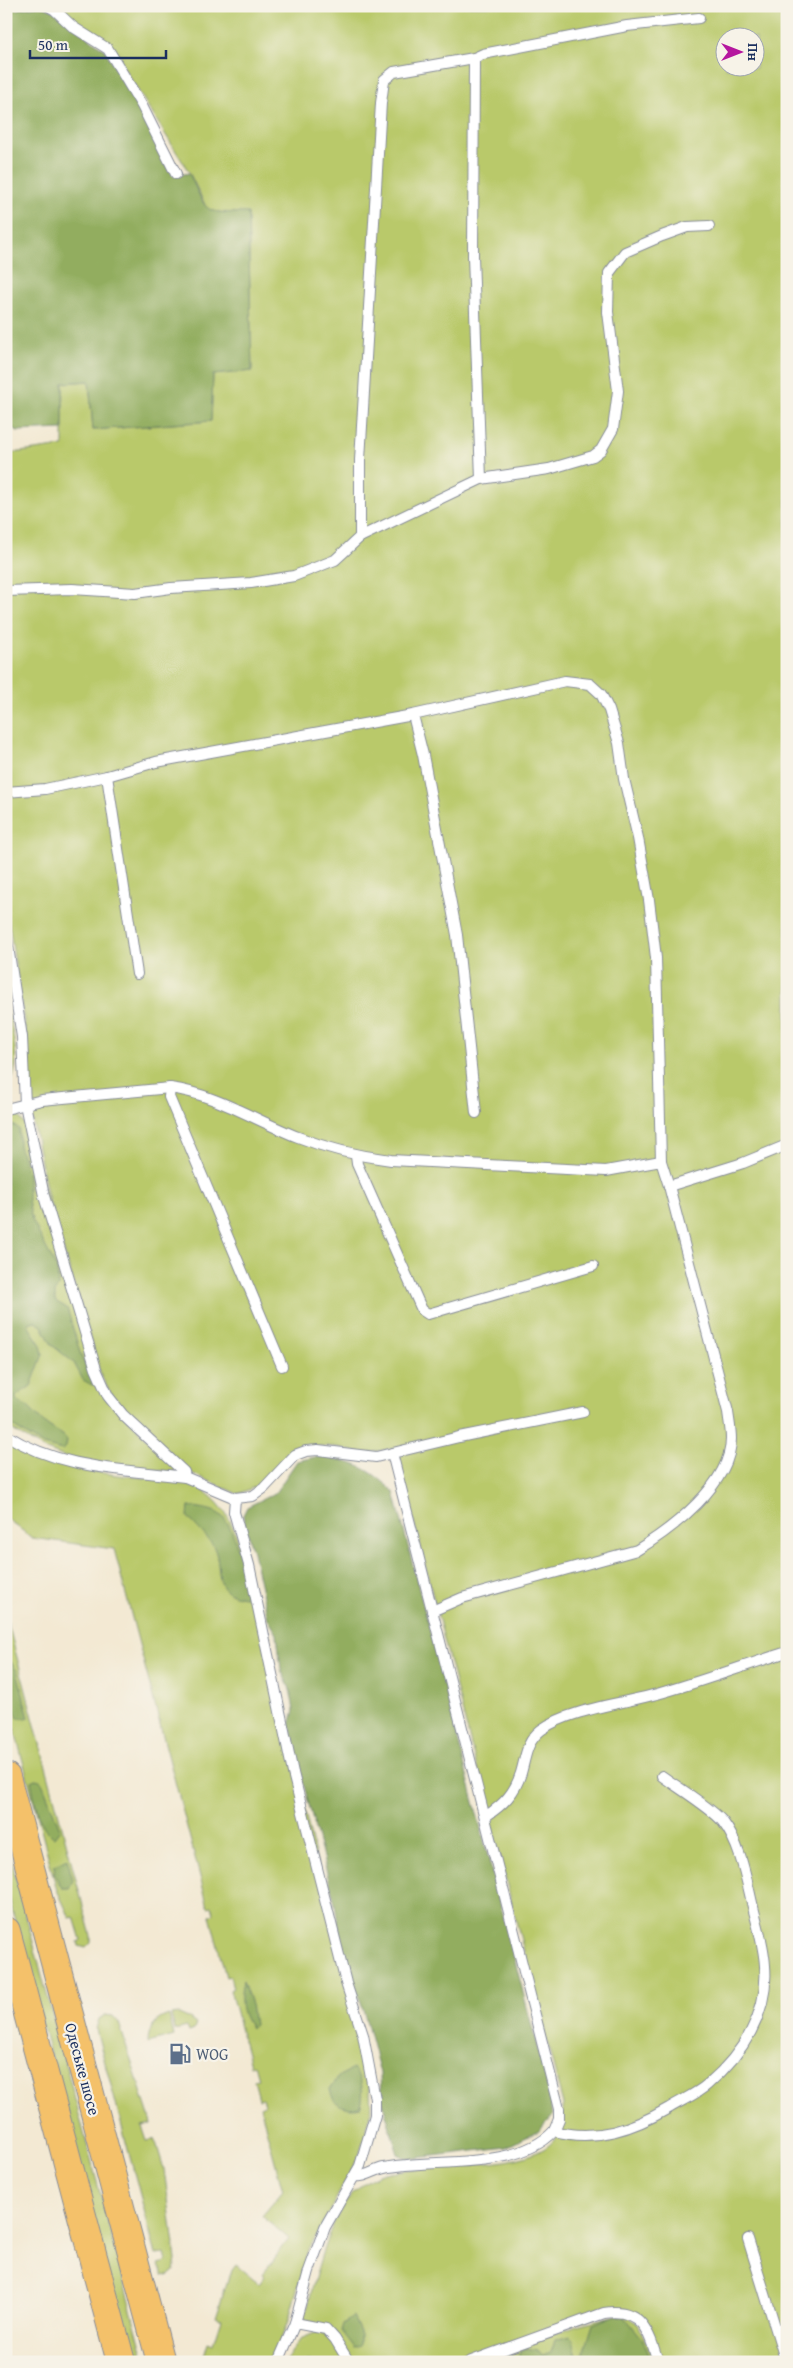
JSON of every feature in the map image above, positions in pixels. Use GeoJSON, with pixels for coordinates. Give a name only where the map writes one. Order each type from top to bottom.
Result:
{"type":"FeatureCollection","features":[{"type":"Feature","properties":{"kind":"highway","name":"Одеське шосе"},"geometry":{"type":"LineString","coordinates":[[6,1777],[161,2362]]}},
{"type":"Feature","properties":{"kind":"highway"},"geometry":{"type":"LineString","coordinates":[[6,1931],[121,2362]]}},
{"type":"Feature","properties":{"kind":"lane"},"geometry":{"type":"LineString","coordinates":[[48,6],[73,27],[108,49],[142,106],[176,174]]}},
{"type":"Feature","properties":{"kind":"lane"},"geometry":{"type":"LineString","coordinates":[[360,537],[360,460],[380,112],[384,80],[394,72],[474,58],[483,54],[627,26],[699,18]]}},
{"type":"Feature","properties":{"kind":"lane"},"geometry":{"type":"LineString","coordinates":[[474,58],[473,256],[481,479]]}},
{"type":"Feature","properties":{"kind":"lane"},"geometry":{"type":"LineString","coordinates":[[6,591],[72,589],[135,593],[171,588],[251,583],[286,578],[321,567],[335,560],[360,537],[481,479],[549,469],[593,456],[601,450],[613,429],[618,391],[608,312],[607,289],[609,273],[626,252],[687,227],[709,226]]}},
{"type":"Feature","properties":{"kind":"lane"},"geometry":{"type":"LineString","coordinates":[[6,792],[45,789],[107,776],[156,762],[413,715],[565,681],[590,684],[601,694],[609,710],[618,743],[649,900],[656,958],[661,1161],[728,1412],[731,1440],[727,1459],[714,1484],[692,1508],[659,1536],[637,1550],[462,1598],[432,1611]]}},
{"type":"Feature","properties":{"kind":"lane"},"geometry":{"type":"LineString","coordinates":[[413,715],[457,935],[476,1113]]}},
{"type":"Feature","properties":{"kind":"lane"},"geometry":{"type":"LineString","coordinates":[[107,776],[137,974]]}},
{"type":"Feature","properties":{"kind":"lane"},"geometry":{"type":"LineString","coordinates":[[6,934],[22,1037],[25,1104],[44,1196],[96,1369],[108,1396],[118,1409],[184,1472],[185,1477]]}},
{"type":"Feature","properties":{"kind":"lane"},"geometry":{"type":"LineString","coordinates":[[6,1109],[25,1104],[75,1097],[170,1088],[189,1091],[299,1138],[356,1156],[391,1160],[590,1171],[606,1171],[661,1161]]}},
{"type":"Feature","properties":{"kind":"lane"},"geometry":{"type":"LineString","coordinates":[[170,1088],[169,1097],[282,1366]]}},
{"type":"Feature","properties":{"kind":"lane"},"geometry":{"type":"LineString","coordinates":[[669,1186],[787,1145]]}},
{"type":"Feature","properties":{"kind":"lane"},"geometry":{"type":"LineString","coordinates":[[356,1156],[357,1164],[422,1310],[428,1314],[593,1266]]}},
{"type":"Feature","properties":{"kind":"lane"},"geometry":{"type":"LineString","coordinates":[[6,1435],[44,1455],[66,1462],[127,1472],[185,1477],[235,1498],[253,1496],[264,1488],[295,1455],[306,1451],[318,1450],[370,1458],[459,1437],[583,1412]]}},
{"type":"Feature","properties":{"kind":"lane"},"geometry":{"type":"LineString","coordinates":[[355,2176],[362,2177],[384,2168],[512,2155],[544,2142],[554,2131],[559,2119],[559,2109],[486,1816],[392,1453]]}},
{"type":"Feature","properties":{"kind":"lane"},"geometry":{"type":"LineString","coordinates":[[235,1498],[234,1512],[249,1565],[295,1783],[346,1983],[363,2035],[375,2099],[375,2115],[355,2176],[325,2228],[309,2271],[295,2323],[278,2362]]}},
{"type":"Feature","properties":{"kind":"lane"},"geometry":{"type":"LineString","coordinates":[[486,1816],[502,1806],[514,1789],[528,1744],[541,1731],[553,1723],[591,1710],[658,1693],[787,1652]]}},
{"type":"Feature","properties":{"kind":"lane"},"geometry":{"type":"LineString","coordinates":[[554,2131],[569,2135],[591,2137],[614,2133],[662,2112],[707,2086],[734,2058],[749,2038],[761,2009],[766,1967],[763,1948],[745,1873],[732,1837],[722,1821],[662,1776]]}},
{"type":"Feature","properties":{"kind":"lane"},"geometry":{"type":"LineString","coordinates":[[748,2239],[786,2362]]}},
{"type":"Feature","properties":{"kind":"lane"},"geometry":{"type":"LineString","coordinates":[[469,2362],[604,2313],[618,2311],[631,2313],[640,2323],[653,2346],[658,2362]]}},
{"type":"Feature","properties":{"kind":"lane"},"geometry":{"type":"LineString","coordinates":[[295,2323],[326,2329],[335,2339],[349,2362]]}},
{"type":"Feature","properties":{"kind":"green space"},"geometry":{"type":"Polygon","coordinates":[[[38,6],[52,10],[105,50],[154,136],[168,169],[175,176],[189,173],[200,197],[208,208],[222,212],[248,213],[252,371],[213,375],[211,421],[93,430],[89,381],[63,383],[63,429],[18,431],[6,426],[6,11],[38,6]]]}},
{"type":"Feature","properties":{"kind":"green space"},"geometry":{"type":"Polygon","coordinates":[[[55,6],[787,6],[787,2362],[661,2362],[643,2323],[631,2311],[623,2308],[511,2342],[458,2362],[354,2362],[312,2322],[304,2319],[330,2231],[340,2210],[353,2193],[370,2179],[390,2172],[427,2167],[497,2162],[531,2155],[544,2149],[557,2136],[562,2123],[563,2104],[395,1448],[363,1454],[337,1447],[320,1446],[291,1453],[257,1486],[238,1494],[193,1474],[114,1399],[101,1376],[47,1193],[28,1097],[29,1055],[6,904],[6,791],[12,782],[7,754],[6,732],[6,454],[63,446],[63,383],[89,381],[93,430],[211,421],[213,375],[252,371],[248,214],[213,212],[207,209],[189,172],[110,46],[78,28],[55,6]]]}},
{"type":"Feature","properties":{"kind":"green space"},"geometry":{"type":"Polygon","coordinates":[[[6,1001],[16,1058],[12,1080],[6,1090],[6,1001]]]}},
{"type":"Feature","properties":{"kind":"green space"},"geometry":{"type":"Polygon","coordinates":[[[6,1113],[16,1113],[26,1126],[104,1395],[181,1473],[70,1459],[44,1449],[6,1426],[6,1113]]]}},
{"type":"Feature","properties":{"kind":"green space"},"geometry":{"type":"Polygon","coordinates":[[[6,1123],[19,1129],[19,1146],[28,1173],[28,1201],[32,1220],[57,1269],[58,1287],[55,1291],[55,1301],[67,1308],[81,1356],[93,1381],[92,1385],[83,1380],[74,1363],[52,1345],[42,1326],[34,1321],[29,1323],[29,1327],[41,1345],[43,1354],[31,1386],[16,1396],[16,1400],[28,1407],[44,1423],[64,1436],[67,1440],[66,1447],[62,1450],[43,1445],[6,1422],[6,1123]]]}},
{"type":"Feature","properties":{"kind":"green space"},"geometry":{"type":"Polygon","coordinates":[[[6,1441],[27,1452],[72,1467],[95,1472],[190,1483],[208,1494],[222,1508],[232,1525],[240,1545],[355,2019],[370,2090],[371,2114],[359,2156],[307,2253],[290,2315],[273,2362],[202,2362],[208,2342],[213,2344],[221,2319],[216,2317],[230,2273],[236,2265],[259,2284],[265,2276],[263,2274],[289,2239],[262,2216],[283,2191],[260,2106],[265,2104],[263,2098],[259,2099],[254,2080],[258,2079],[254,2064],[250,2065],[230,1990],[233,1988],[230,1976],[226,1977],[210,1916],[214,1914],[212,1906],[208,1907],[114,1549],[32,1538],[6,1518],[6,1441]]]}},
{"type":"Feature","properties":{"kind":"green space"},"geometry":{"type":"Polygon","coordinates":[[[320,1456],[360,1467],[376,1476],[394,1492],[547,2085],[552,2116],[539,2131],[506,2147],[409,2159],[398,2154],[381,2098],[380,2073],[363,2009],[343,1953],[334,1899],[300,1771],[290,1725],[294,1710],[290,1689],[281,1670],[277,1634],[268,1619],[243,1515],[247,1507],[275,1493],[297,1461],[320,1456]]]}},
{"type":"Feature","properties":{"kind":"green space"},"geometry":{"type":"Polygon","coordinates":[[[189,1506],[219,1514],[231,1529],[238,1552],[246,1597],[234,1595],[226,1591],[222,1585],[216,1552],[209,1540],[188,1517],[189,1506]]]}},
{"type":"Feature","properties":{"kind":"green space"},"geometry":{"type":"Polygon","coordinates":[[[6,1616],[91,1936],[91,1943],[86,1948],[79,1946],[78,1942],[81,1940],[74,1917],[70,1918],[57,1890],[6,1697],[6,1616]]]}},
{"type":"Feature","properties":{"kind":"green space"},"geometry":{"type":"Polygon","coordinates":[[[11,1662],[17,1671],[29,1718],[18,1718],[12,1704],[8,1691],[6,1671],[6,1663],[11,1662]]]}},
{"type":"Feature","properties":{"kind":"green space"},"geometry":{"type":"Polygon","coordinates":[[[35,1779],[41,1780],[60,1829],[54,1837],[40,1820],[31,1781],[35,1779]]]}},
{"type":"Feature","properties":{"kind":"green space"},"geometry":{"type":"Polygon","coordinates":[[[6,1841],[145,2362],[131,2362],[6,1886],[6,1841]]]}},
{"type":"Feature","properties":{"kind":"green space"},"geometry":{"type":"Polygon","coordinates":[[[67,1859],[73,1880],[69,1888],[62,1888],[54,1874],[55,1865],[67,1859]]]}},
{"type":"Feature","properties":{"kind":"green space"},"geometry":{"type":"Polygon","coordinates":[[[243,1981],[251,2004],[254,2025],[251,2028],[247,2023],[241,2006],[243,1981]]]}},
{"type":"Feature","properties":{"kind":"green space"},"geometry":{"type":"Polygon","coordinates":[[[179,2014],[196,2024],[194,2030],[189,2032],[187,2027],[175,2030],[171,2015],[179,2014]]]}},
{"type":"Feature","properties":{"kind":"green space"},"geometry":{"type":"Polygon","coordinates":[[[105,2015],[113,2016],[119,2023],[151,2124],[142,2126],[147,2141],[155,2139],[164,2169],[176,2260],[174,2271],[168,2276],[163,2275],[159,2264],[167,2262],[165,2254],[156,2255],[96,2029],[99,2019],[105,2015]]]}},
{"type":"Feature","properties":{"kind":"green space"},"geometry":{"type":"Polygon","coordinates":[[[169,2015],[174,2036],[148,2043],[149,2033],[153,2025],[169,2015]]]}},
{"type":"Feature","properties":{"kind":"green space"},"geometry":{"type":"Polygon","coordinates":[[[353,2069],[361,2082],[362,2096],[361,2107],[350,2108],[337,2103],[330,2089],[339,2076],[353,2069]]]}},
{"type":"Feature","properties":{"kind":"green space"},"geometry":{"type":"Polygon","coordinates":[[[624,2313],[638,2324],[656,2362],[476,2362],[577,2325],[624,2313]]]}},
{"type":"Feature","properties":{"kind":"green space"},"geometry":{"type":"Polygon","coordinates":[[[615,2315],[624,2316],[642,2338],[652,2362],[519,2362],[519,2352],[526,2348],[537,2350],[542,2356],[551,2353],[555,2340],[570,2336],[573,2340],[577,2356],[582,2360],[593,2324],[615,2315]]]}},
{"type":"Feature","properties":{"kind":"green space"},"geometry":{"type":"Polygon","coordinates":[[[353,2317],[360,2332],[360,2346],[354,2348],[341,2331],[343,2324],[353,2317]]]}},
{"type":"Feature","properties":{"kind":"green space"},"geometry":{"type":"Polygon","coordinates":[[[317,2332],[330,2340],[344,2362],[285,2362],[300,2339],[317,2332]]]}},
{"type":"Feature","properties":{"kind":"place","name":"WOG"},"geometry":{"type":"Point","coordinates":[180,2054]}}]}
